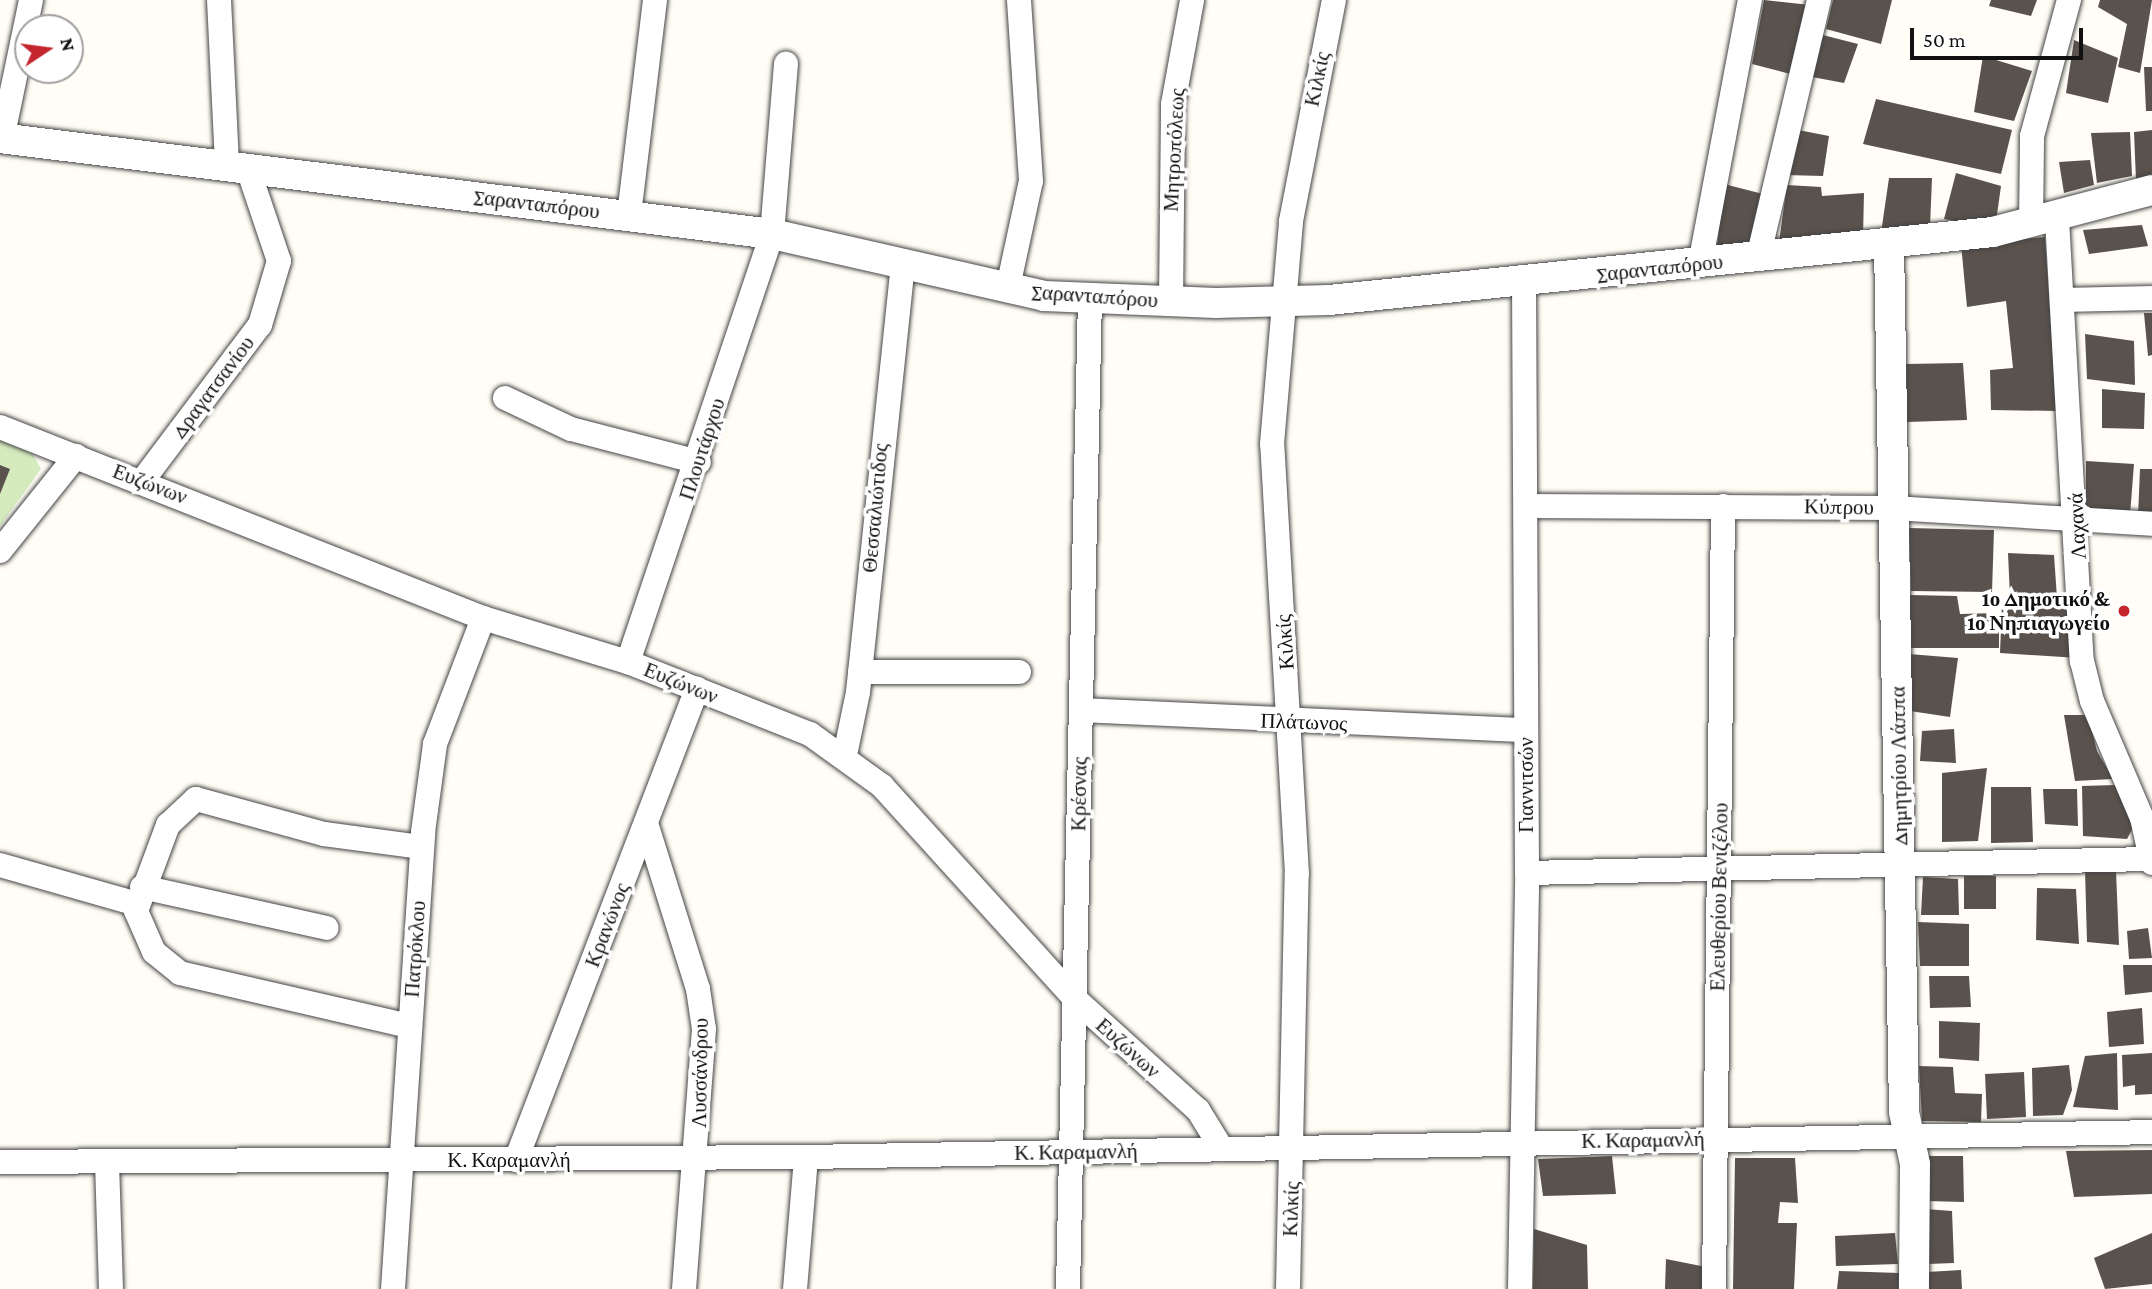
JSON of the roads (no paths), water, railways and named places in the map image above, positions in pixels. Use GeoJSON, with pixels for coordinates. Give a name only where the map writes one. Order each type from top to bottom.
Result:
{"type":"FeatureCollection","features":[{"type":"Feature","properties":{"kind":"street"},"geometry":{"type":"LineString","coordinates":[[1,138],[31,0]]}},
{"type":"Feature","properties":{"kind":"street","name":"Δραγατσανίου"},"geometry":{"type":"LineString","coordinates":[[143,480],[260,325],[279,261],[237,167],[219,0]]}},
{"type":"Feature","properties":{"kind":"street"},"geometry":{"type":"LineString","coordinates":[[629,215],[654,0]]}},
{"type":"Feature","properties":{"kind":"street"},"geometry":{"type":"LineString","coordinates":[[1008,288],[1031,181],[1019,0]]}},
{"type":"Feature","properties":{"kind":"street","name":"Μητροπόλεως"},"geometry":{"type":"LineString","coordinates":[[1171,302],[1173,104],[1192,0]]}},
{"type":"Feature","properties":{"kind":"street","name":"Κιλκίς"},"geometry":{"type":"LineString","coordinates":[[1288,1289],[1297,885],[1290,722],[1272,444],[1299,165],[1334,0]]}},
{"type":"Feature","properties":{"kind":"street"},"geometry":{"type":"LineString","coordinates":[[1700,264],[1750,0]]}},
{"type":"Feature","properties":{"kind":"street"},"geometry":{"type":"LineString","coordinates":[[1758,258],[1819,0]]}},
{"type":"Feature","properties":{"kind":"street","name":"Λαχανά"},"geometry":{"type":"LineString","coordinates":[[2069,0],[2032,136],[2044,221],[2062,300],[2085,682],[2147,817],[2151,861]]}},
{"type":"Feature","properties":{"kind":"street","name":"Πλουτάρχου"},"geometry":{"type":"LineString","coordinates":[[628,662],[699,462],[772,234],[786,64]]}},
{"type":"Feature","properties":{"kind":"street","name":"Σαρανταπόρου"},"geometry":{"type":"LineString","coordinates":[[1,138],[772,234],[903,261],[1008,288],[1090,299],[1171,302],[1284,303],[1758,258],[2044,221],[2152,190]]}},
{"type":"Feature","properties":{"kind":"street","name":"Δημητρίου Λάππα"},"geometry":{"type":"LineString","coordinates":[[1889,243],[1908,1137],[1915,1164],[1914,1289]]}},
{"type":"Feature","properties":{"kind":"street","name":"Θεσσαλιώτιδος"},"geometry":{"type":"LineString","coordinates":[[845,755],[860,672],[903,261]]}},
{"type":"Feature","properties":{"kind":"street","name":"Γιαννιτσών"},"geometry":{"type":"LineString","coordinates":[[1520,1289],[1527,873],[1524,280]]}},
{"type":"Feature","properties":{"kind":"street"},"geometry":{"type":"LineString","coordinates":[[2062,300],[2152,298]]}},
{"type":"Feature","properties":{"kind":"street","name":"Κρέσνας"},"geometry":{"type":"LineString","coordinates":[[1068,1289],[1090,299]]}},
{"type":"Feature","properties":{"kind":"street"},"geometry":{"type":"LineString","coordinates":[[505,398],[571,429],[699,462]]}},
{"type":"Feature","properties":{"kind":"street","name":"Ευζώνων"},"geometry":{"type":"LineString","coordinates":[[0,427],[143,480],[482,618],[628,662],[697,689],[845,755],[882,786],[1075,999],[1198,1110],[1222,1149]]}},
{"type":"Feature","properties":{"kind":"street"},"geometry":{"type":"LineString","coordinates":[[0,551],[76,456]]}},
{"type":"Feature","properties":{"kind":"street","name":"Κύπρου"},"geometry":{"type":"LineString","coordinates":[[1526,506],[1894,508],[2152,524]]}},
{"type":"Feature","properties":{"kind":"street","name":"Ελευθερίου Βενιζέλου"},"geometry":{"type":"LineString","coordinates":[[1714,1289],[1723,506]]}},
{"type":"Feature","properties":{"kind":"street","name":"Πατρόκλου"},"geometry":{"type":"LineString","coordinates":[[393,1289],[422,847],[435,744],[482,618]]}},
{"type":"Feature","properties":{"kind":"street"},"geometry":{"type":"LineString","coordinates":[[860,672],[1019,672]]}},
{"type":"Feature","properties":{"kind":"street","name":"Κρανώνος"},"geometry":{"type":"LineString","coordinates":[[516,1160],[697,689]]}},
{"type":"Feature","properties":{"kind":"street","name":"Πλάτωνος"},"geometry":{"type":"LineString","coordinates":[[1081,710],[1290,722],[1526,730]]}},
{"type":"Feature","properties":{"kind":"street"},"geometry":{"type":"LineString","coordinates":[[410,1026],[174,970],[144,936],[140,895],[168,825],[196,799],[324,834],[422,847]]}},
{"type":"Feature","properties":{"kind":"street","name":"Λυσσάνδρου"},"geometry":{"type":"LineString","coordinates":[[646,823],[702,1008],[697,1158],[684,1289]]}},
{"type":"Feature","properties":{"kind":"street"},"geometry":{"type":"LineString","coordinates":[[1527,873],[1719,873],[1901,862],[2151,861]]}},
{"type":"Feature","properties":{"kind":"street"},"geometry":{"type":"LineString","coordinates":[[0,865],[140,895],[327,928]]}},
{"type":"Feature","properties":{"kind":"street","name":"Κ. Καραμανλή"},"geometry":{"type":"LineString","coordinates":[[0,1162],[806,1157],[1524,1141],[2152,1132]]}},
{"type":"Feature","properties":{"kind":"street"},"geometry":{"type":"LineString","coordinates":[[795,1289],[806,1157]]}},
{"type":"Feature","properties":{"kind":"street"},"geometry":{"type":"LineString","coordinates":[[107,1161],[111,1289]]}},
{"type":"Feature","properties":{"kind":"place","name":"1ο Δημοτικό & 1ο Νηπιαγωγείο"},"geometry":{"type":"Point","coordinates":[2124,611]}}]}
